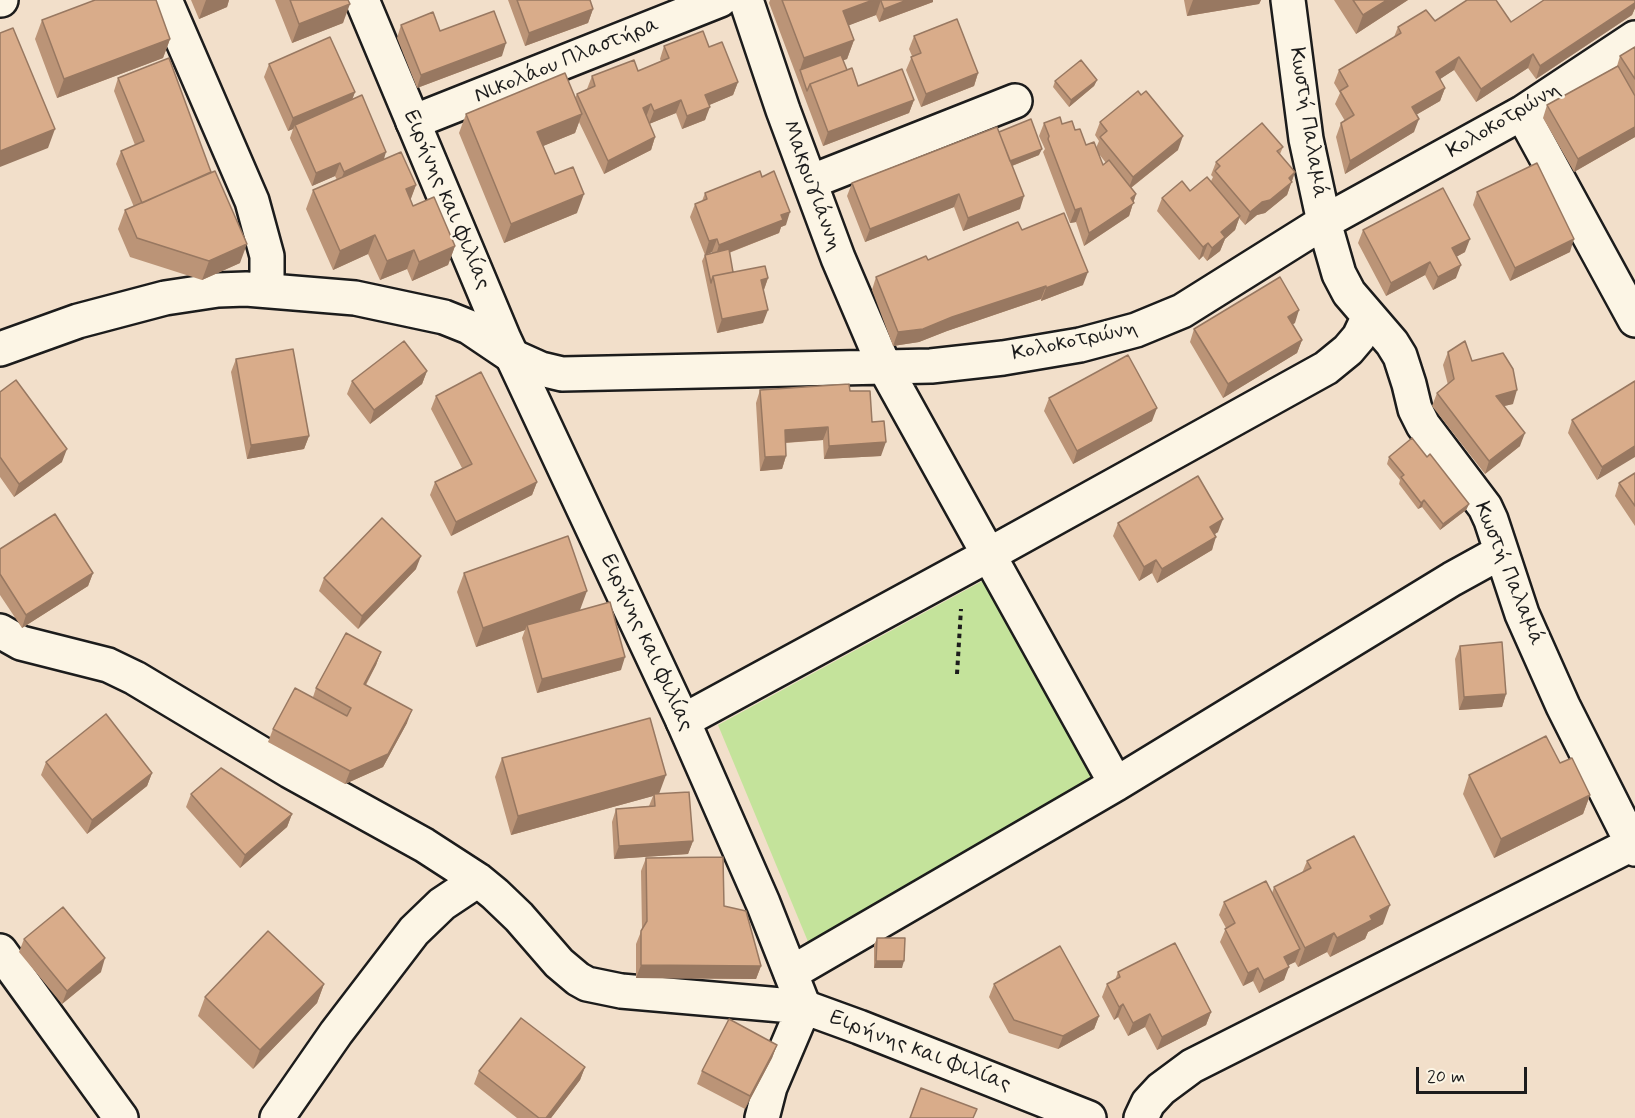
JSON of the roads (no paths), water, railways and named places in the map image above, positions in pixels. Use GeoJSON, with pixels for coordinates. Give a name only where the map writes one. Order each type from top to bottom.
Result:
{"type":"FeatureCollection","features":[{"type":"Feature","properties":{"kind":"street"},"geometry":{"type":"LineString","coordinates":[[165,0],[252,201],[267,256],[267,290]]}},
{"type":"Feature","properties":{"kind":"street","name":"Ειρήνης και Φιλίας"},"geometry":{"type":"LineString","coordinates":[[362,0],[512,356],[683,721],[763,903],[804,1007],[1089,1118]]}},
{"type":"Feature","properties":{"kind":"street","name":"Νικολάου Πλαστήρα"},"geometry":{"type":"LineString","coordinates":[[413,122],[720,0]]}},
{"type":"Feature","properties":{"kind":"street","name":"Μακρυγιάννη"},"geometry":{"type":"LineString","coordinates":[[746,0],[783,110],[846,278],[885,368],[981,559],[1116,784]]}},
{"type":"Feature","properties":{"kind":"street","name":"Κωστή Παλαμά"},"geometry":{"type":"LineString","coordinates":[[1288,0],[1306,140],[1324,222],[1343,282],[1368,318],[1392,343],[1400,356],[1415,409],[1423,425],[1485,507],[1530,633],[1563,706],[1634,847]]}},
{"type":"Feature","properties":{"kind":"street","name":"Κολοκοτρώνη"},"geometry":{"type":"LineString","coordinates":[[0,349],[78,321],[165,298],[218,290],[267,290],[356,298],[435,314],[458,321],[512,356],[541,369],[562,374],[932,366],[1003,358],[1080,345],[1136,330],[1182,312],[1324,222],[1522,113],[1635,38]]}},
{"type":"Feature","properties":{"kind":"street"},"geometry":{"type":"LineString","coordinates":[[810,182],[1015,101]]}},
{"type":"Feature","properties":{"kind":"street"},"geometry":{"type":"LineString","coordinates":[[1522,113],[1635,320]]}},
{"type":"Feature","properties":{"kind":"street"},"geometry":{"type":"LineString","coordinates":[[683,721],[1326,368],[1348,350],[1359,337],[1368,318]]}},
{"type":"Feature","properties":{"kind":"street"},"geometry":{"type":"LineString","coordinates":[[791,973],[1116,784],[1452,579],[1501,552]]}},
{"type":"Feature","properties":{"kind":"street"},"geometry":{"type":"LineString","coordinates":[[0,631],[21,643],[108,665],[135,678],[290,771],[424,845],[478,880],[519,917],[568,972],[587,984],[621,991],[804,1007],[770,1087],[762,1118]]}},
{"type":"Feature","properties":{"kind":"street"},"geometry":{"type":"LineString","coordinates":[[1141,1118],[1148,1103],[1161,1089],[1192,1066],[1634,847]]}},
{"type":"Feature","properties":{"kind":"street"},"geometry":{"type":"LineString","coordinates":[[277,1118],[336,1033],[414,931],[442,904],[478,880]]}},
{"type":"Feature","properties":{"kind":"street"},"geometry":{"type":"LineString","coordinates":[[0,951],[121,1118]]}}]}
